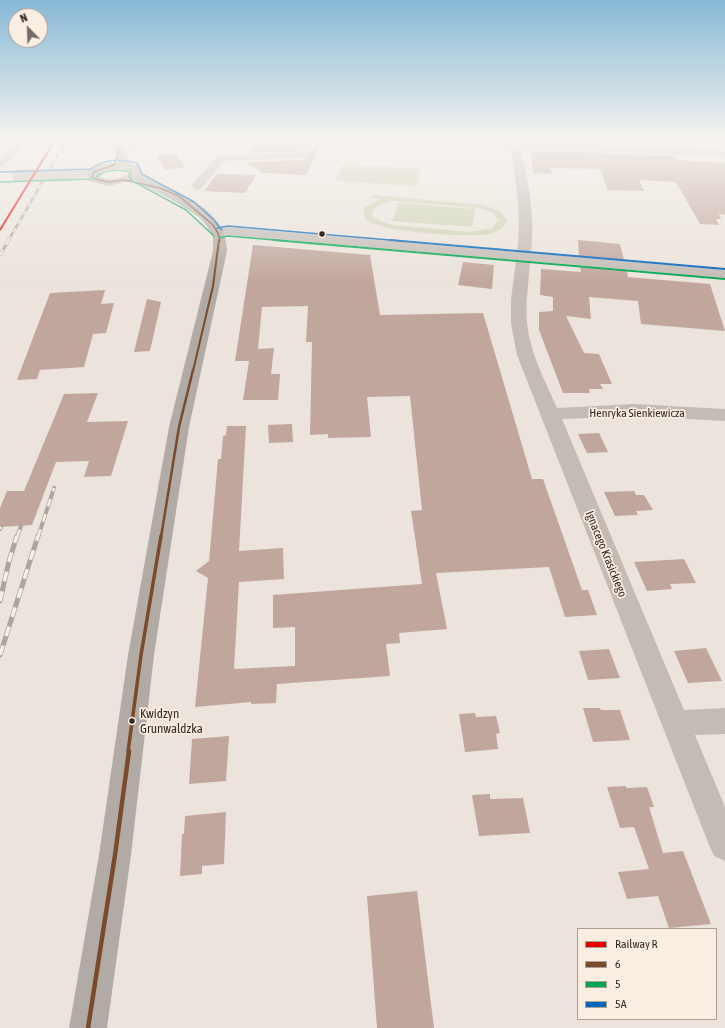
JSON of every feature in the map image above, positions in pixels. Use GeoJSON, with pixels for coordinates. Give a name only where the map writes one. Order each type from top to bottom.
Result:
{"type":"FeatureCollection","features":[{"type":"Feature","properties":{"kind":"main road"},"geometry":{"type":"LineString","coordinates":[[88,1028],[115,855],[141,655],[179,427],[220,251],[218,233],[213,225],[179,196],[160,188]]}},
{"type":"Feature","properties":{"kind":"street","name":"Ignacego Krasickiego"},"geometry":{"type":"LineString","coordinates":[[524,188],[526,237],[519,300],[519,324],[526,355],[725,845]]}},
{"type":"Feature","properties":{"kind":"street"},"geometry":{"type":"LineString","coordinates":[[218,233],[228,231],[725,274]]}},
{"type":"Feature","properties":{"kind":"street","name":"Henryka Sienkiewicza"},"geometry":{"type":"LineString","coordinates":[[550,414],[634,410],[725,415]]}},
{"type":"Feature","properties":{"kind":"street"},"geometry":{"type":"LineString","coordinates":[[676,724],[697,721],[725,721]]}},
{"type":"Feature","properties":{"kind":"green space"},"geometry":{"type":"Polygon","coordinates":[[[373,195],[483,205],[500,211],[507,221],[497,232],[478,235],[446,235],[393,229],[379,226],[366,219],[364,214],[365,207],[380,199],[372,198],[373,195]],[[393,201],[379,205],[372,211],[372,216],[382,222],[392,225],[470,232],[492,228],[498,220],[492,212],[479,208],[393,201]]]}},
{"type":"Feature","properties":{"kind":"green space"},"geometry":{"type":"Polygon","coordinates":[[[399,203],[475,209],[472,227],[392,221],[399,203]]]}},
{"type":"Feature","properties":{"kind":"building"},"geometry":{"type":"Polygon","coordinates":[[[206,188],[248,188],[245,193],[204,191],[206,188]]]}},
{"type":"Feature","properties":{"kind":"building"},"geometry":{"type":"Polygon","coordinates":[[[607,188],[643,188],[644,191],[608,190],[607,188]]]}},
{"type":"Feature","properties":{"kind":"building"},"geometry":{"type":"Polygon","coordinates":[[[679,188],[725,188],[725,215],[719,214],[721,219],[716,219],[719,225],[700,224],[679,188]]]}},
{"type":"Feature","properties":{"kind":"building"},"geometry":{"type":"Polygon","coordinates":[[[578,240],[620,244],[624,260],[579,256],[578,240]]]}},
{"type":"Feature","properties":{"kind":"building"},"geometry":{"type":"Polygon","coordinates":[[[253,245],[370,255],[380,315],[483,313],[532,479],[543,479],[582,590],[588,590],[597,615],[565,617],[549,567],[436,573],[447,629],[399,633],[400,643],[386,644],[390,676],[277,684],[276,703],[251,704],[251,702],[195,707],[208,578],[196,571],[209,561],[218,459],[221,459],[223,436],[226,435],[227,426],[246,426],[239,551],[283,548],[284,579],[239,582],[234,669],[295,666],[295,627],[273,628],[273,595],[422,584],[411,511],[422,510],[410,396],[367,397],[371,437],[328,438],[328,434],[310,435],[312,342],[306,342],[308,306],[262,307],[258,349],[274,348],[271,374],[280,374],[278,400],[243,400],[249,361],[235,361],[253,245]]]}},
{"type":"Feature","properties":{"kind":"building"},"geometry":{"type":"Polygon","coordinates":[[[463,262],[494,265],[492,289],[458,285],[463,262]]]}},
{"type":"Feature","properties":{"kind":"building"},"geometry":{"type":"Polygon","coordinates":[[[580,267],[627,271],[628,277],[710,284],[725,331],[641,324],[638,301],[589,297],[591,319],[566,316],[584,353],[599,354],[612,384],[600,384],[603,389],[589,389],[590,393],[563,393],[539,330],[539,312],[553,311],[553,297],[540,295],[541,269],[581,272],[580,267]]]}},
{"type":"Feature","properties":{"kind":"building"},"geometry":{"type":"Polygon","coordinates":[[[105,290],[101,304],[114,303],[106,333],[93,334],[84,367],[40,370],[37,379],[17,380],[50,293],[105,290]]]}},
{"type":"Feature","properties":{"kind":"building"},"geometry":{"type":"Polygon","coordinates":[[[147,299],[161,302],[150,351],[134,352],[147,299]]]}},
{"type":"Feature","properties":{"kind":"building"},"geometry":{"type":"Polygon","coordinates":[[[98,393],[87,422],[128,421],[111,476],[84,477],[89,461],[56,462],[32,525],[0,527],[0,508],[7,491],[24,491],[64,394],[98,393]]]}},
{"type":"Feature","properties":{"kind":"building"},"geometry":{"type":"Polygon","coordinates":[[[292,424],[293,442],[269,443],[268,425],[292,424]]]}},
{"type":"Feature","properties":{"kind":"building"},"geometry":{"type":"Polygon","coordinates":[[[599,433],[608,452],[587,453],[578,434],[599,433]]]}},
{"type":"Feature","properties":{"kind":"building"},"geometry":{"type":"Polygon","coordinates":[[[634,491],[636,495],[644,495],[653,510],[636,511],[638,515],[615,516],[604,492],[634,491]]]}},
{"type":"Feature","properties":{"kind":"building"},"geometry":{"type":"Polygon","coordinates":[[[684,559],[696,583],[670,584],[672,589],[647,591],[634,562],[684,559]]]}},
{"type":"Feature","properties":{"kind":"building"},"geometry":{"type":"Polygon","coordinates":[[[706,648],[722,681],[688,683],[674,651],[706,648]]]}},
{"type":"Feature","properties":{"kind":"building"},"geometry":{"type":"Polygon","coordinates":[[[609,649],[620,678],[588,680],[579,651],[609,649]]]}},
{"type":"Feature","properties":{"kind":"building"},"geometry":{"type":"Polygon","coordinates":[[[583,708],[620,710],[630,740],[593,742],[583,708]]]}},
{"type":"Feature","properties":{"kind":"building"},"geometry":{"type":"Polygon","coordinates":[[[475,713],[476,717],[496,716],[500,733],[496,734],[498,749],[465,752],[459,714],[475,713]]]}},
{"type":"Feature","properties":{"kind":"building"},"geometry":{"type":"Polygon","coordinates":[[[229,736],[226,781],[189,784],[192,739],[229,736]]]}},
{"type":"Feature","properties":{"kind":"building"},"geometry":{"type":"Polygon","coordinates":[[[626,786],[626,788],[647,787],[654,807],[649,807],[663,853],[683,851],[711,924],[669,928],[658,896],[627,899],[618,872],[649,869],[634,827],[620,828],[607,787],[626,786]]]}},
{"type":"Feature","properties":{"kind":"building"},"geometry":{"type":"Polygon","coordinates":[[[490,794],[490,799],[523,798],[530,833],[479,836],[472,795],[490,794]]]}},
{"type":"Feature","properties":{"kind":"building"},"geometry":{"type":"Polygon","coordinates":[[[226,812],[224,864],[202,866],[202,874],[180,876],[182,834],[184,834],[185,816],[226,812]]]}},
{"type":"Feature","properties":{"kind":"building"},"geometry":{"type":"Polygon","coordinates":[[[417,891],[434,1028],[377,1028],[367,896],[417,891]]]}},
{"type":"Feature","properties":{"kind":"railway"},"geometry":{"type":"LineString","coordinates":[[8,241],[39,188]]}},
{"type":"Feature","properties":{"kind":"railway"},"geometry":{"type":"LineString","coordinates":[[0,255],[9,240]]}},
{"type":"Feature","properties":{"kind":"railway"},"geometry":{"type":"LineString","coordinates":[[38,537],[54,488]]}},
{"type":"Feature","properties":{"kind":"railway"},"geometry":{"type":"LineString","coordinates":[[17,537],[21,526]]}},
{"type":"Feature","properties":{"kind":"railway"},"geometry":{"type":"LineString","coordinates":[[0,601],[9,561],[17,536]]}},
{"type":"Feature","properties":{"kind":"railway"},"geometry":{"type":"LineString","coordinates":[[0,655],[38,536]]}},
{"type":"Feature","properties":{"kind":"rail line","name":"R"},"geometry":{"type":"LineString","coordinates":[[0,230],[26,188]]}},
{"type":"Feature","properties":{"kind":"transit line","name":"5"},"geometry":{"type":"LineString","coordinates":[[147,188],[186,210],[205,226],[214,236]]}},
{"type":"Feature","properties":{"kind":"transit line","name":"6"},"geometry":{"type":"LineString","coordinates":[[88,1028],[115,855],[141,655],[179,427],[213,286],[220,243],[218,233],[213,225],[179,196],[160,188]]}},
{"type":"Feature","properties":{"kind":"transit line","name":"5A"},"geometry":{"type":"LineString","coordinates":[[168,188],[194,202],[213,219],[222,230]]}},
{"type":"Feature","properties":{"kind":"transit line","name":"5A"},"geometry":{"type":"LineString","coordinates":[[217,228],[228,226],[725,269]]}},
{"type":"Feature","properties":{"kind":"transit line","name":"5"},"geometry":{"type":"LineString","coordinates":[[219,238],[228,236],[725,279]]}},
{"type":"Feature","properties":{"kind":"place","name":"Kwidzyn Grunwaldzka"},"geometry":{"type":"Point","coordinates":[132,721]}}]}
